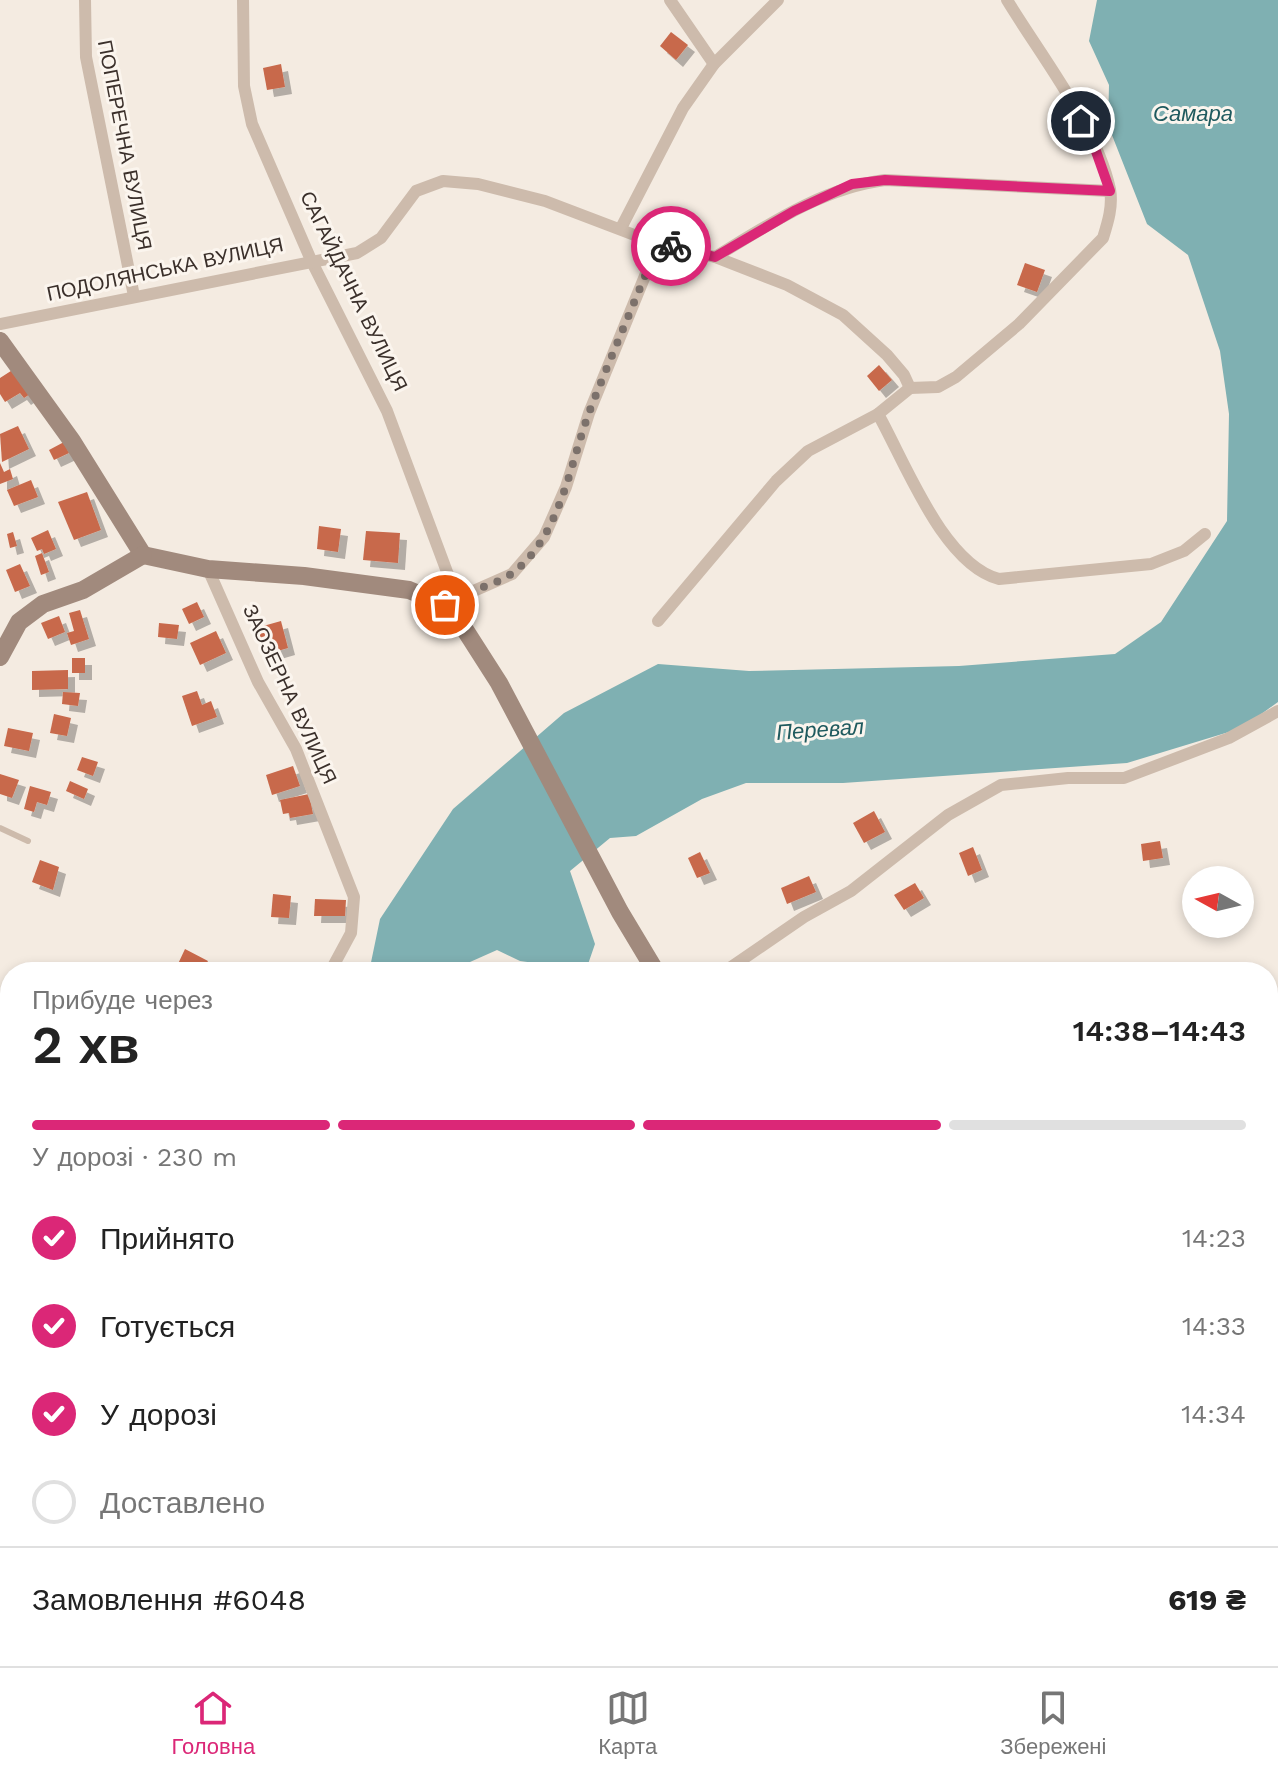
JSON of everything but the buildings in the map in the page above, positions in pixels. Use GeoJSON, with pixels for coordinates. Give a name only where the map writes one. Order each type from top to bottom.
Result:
{"type":"FeatureCollection","features":[{"type":"Feature","properties":{"kind":"street","name":"ПОПЕРЕЧНА ВУЛИЦЯ"},"geometry":{"type":"LineString","coordinates":[[85,0],[86,57],[134,296]]}},
{"type":"Feature","properties":{"kind":"street","name":"САГАЙДАЧНА ВУЛИЦЯ"},"geometry":{"type":"LineString","coordinates":[[243,0],[244,86],[252,124],[311,260],[387,411],[451,601],[460,622],[499,683],[620,912],[650,962]]}},
{"type":"Feature","properties":{"kind":"street"},"geometry":{"type":"LineString","coordinates":[[670,0],[714,64]]}},
{"type":"Feature","properties":{"kind":"street"},"geometry":{"type":"LineString","coordinates":[[621,228],[683,108],[714,64],[778,0]]}},
{"type":"Feature","properties":{"kind":"street"},"geometry":{"type":"LineString","coordinates":[[658,621],[776,481],[808,451],[878,414],[910,388],[938,387],[1019,324],[1103,238],[1110,214],[1110,191],[1092,140],[1007,0]]}},
{"type":"Feature","properties":{"kind":"street"},"geometry":{"type":"LineString","coordinates":[[715,257],[794,211],[852,184],[885,180],[1110,191]]}},
{"type":"Feature","properties":{"kind":"street","name":"ПОДОЛЯНСЬКА ВУЛИЦЯ"},"geometry":{"type":"LineString","coordinates":[[0,324],[357,253],[381,238],[416,191],[443,181],[478,184],[545,201],[658,244],[715,257],[787,285],[843,315],[887,355],[904,375],[910,388]]}},
{"type":"Feature","properties":{"kind":"street"},"geometry":{"type":"LineString","coordinates":[[0,657],[19,622],[43,604],[83,590],[143,555],[208,569],[304,576],[409,590],[451,601],[512,574],[544,537],[566,487],[589,413],[658,244]]}},
{"type":"Feature","properties":{"kind":"street"},"geometry":{"type":"LineString","coordinates":[[0,341],[72,441],[143,555]]}},
{"type":"Feature","properties":{"kind":"street"},"geometry":{"type":"LineString","coordinates":[[878,414],[942,535],[979,574],[999,579],[1151,564],[1184,551],[1205,534]]}},
{"type":"Feature","properties":{"kind":"street","name":"ЗАОЗЕРНА ВУЛИЦЯ"},"geometry":{"type":"LineString","coordinates":[[208,569],[258,682],[296,749],[354,897],[351,933],[335,962]]}},
{"type":"Feature","properties":{"kind":"street"},"geometry":{"type":"LineString","coordinates":[[739,962],[804,917],[851,891],[948,815],[1001,785],[1068,778],[1124,778],[1229,738],[1278,711]]}},
{"type":"Feature","properties":{"kind":"lane"},"geometry":{"type":"LineString","coordinates":[[0,828],[28,841]]}},
{"type":"Feature","properties":{"kind":"water","name":"Самара"},"geometry":{"type":"Polygon","coordinates":[[[1097,0],[1278,0],[1278,702],[1242,728],[1127,763],[843,783],[746,783],[702,799],[636,836],[610,838],[570,871],[595,944],[589,962],[527,962],[497,950],[470,962],[371,962],[380,919],[453,809],[564,713],[658,664],[749,671],[959,666],[1115,654],[1161,622],[1227,521],[1229,414],[1220,351],[1188,255],[1147,224],[1108,125],[1109,85],[1089,41],[1097,0]]]}},
{"type":"Feature","properties":{"kind":"way so far"},"geometry":{"type":"LineString","coordinates":[[445,605],[456,596],[512,574],[544,537],[566,487],[589,413],[658,244],[671,246]]}},
{"type":"Feature","properties":{"kind":"route"},"geometry":{"type":"LineString","coordinates":[[671,246],[715,257],[794,211],[852,184],[885,180],[1110,191],[1092,140],[1081,121]]}},
{"type":"Feature","properties":{"kind":"water label","name":"Перевал"},"geometry":{"type":"Point","coordinates":[820,729]}}]}
